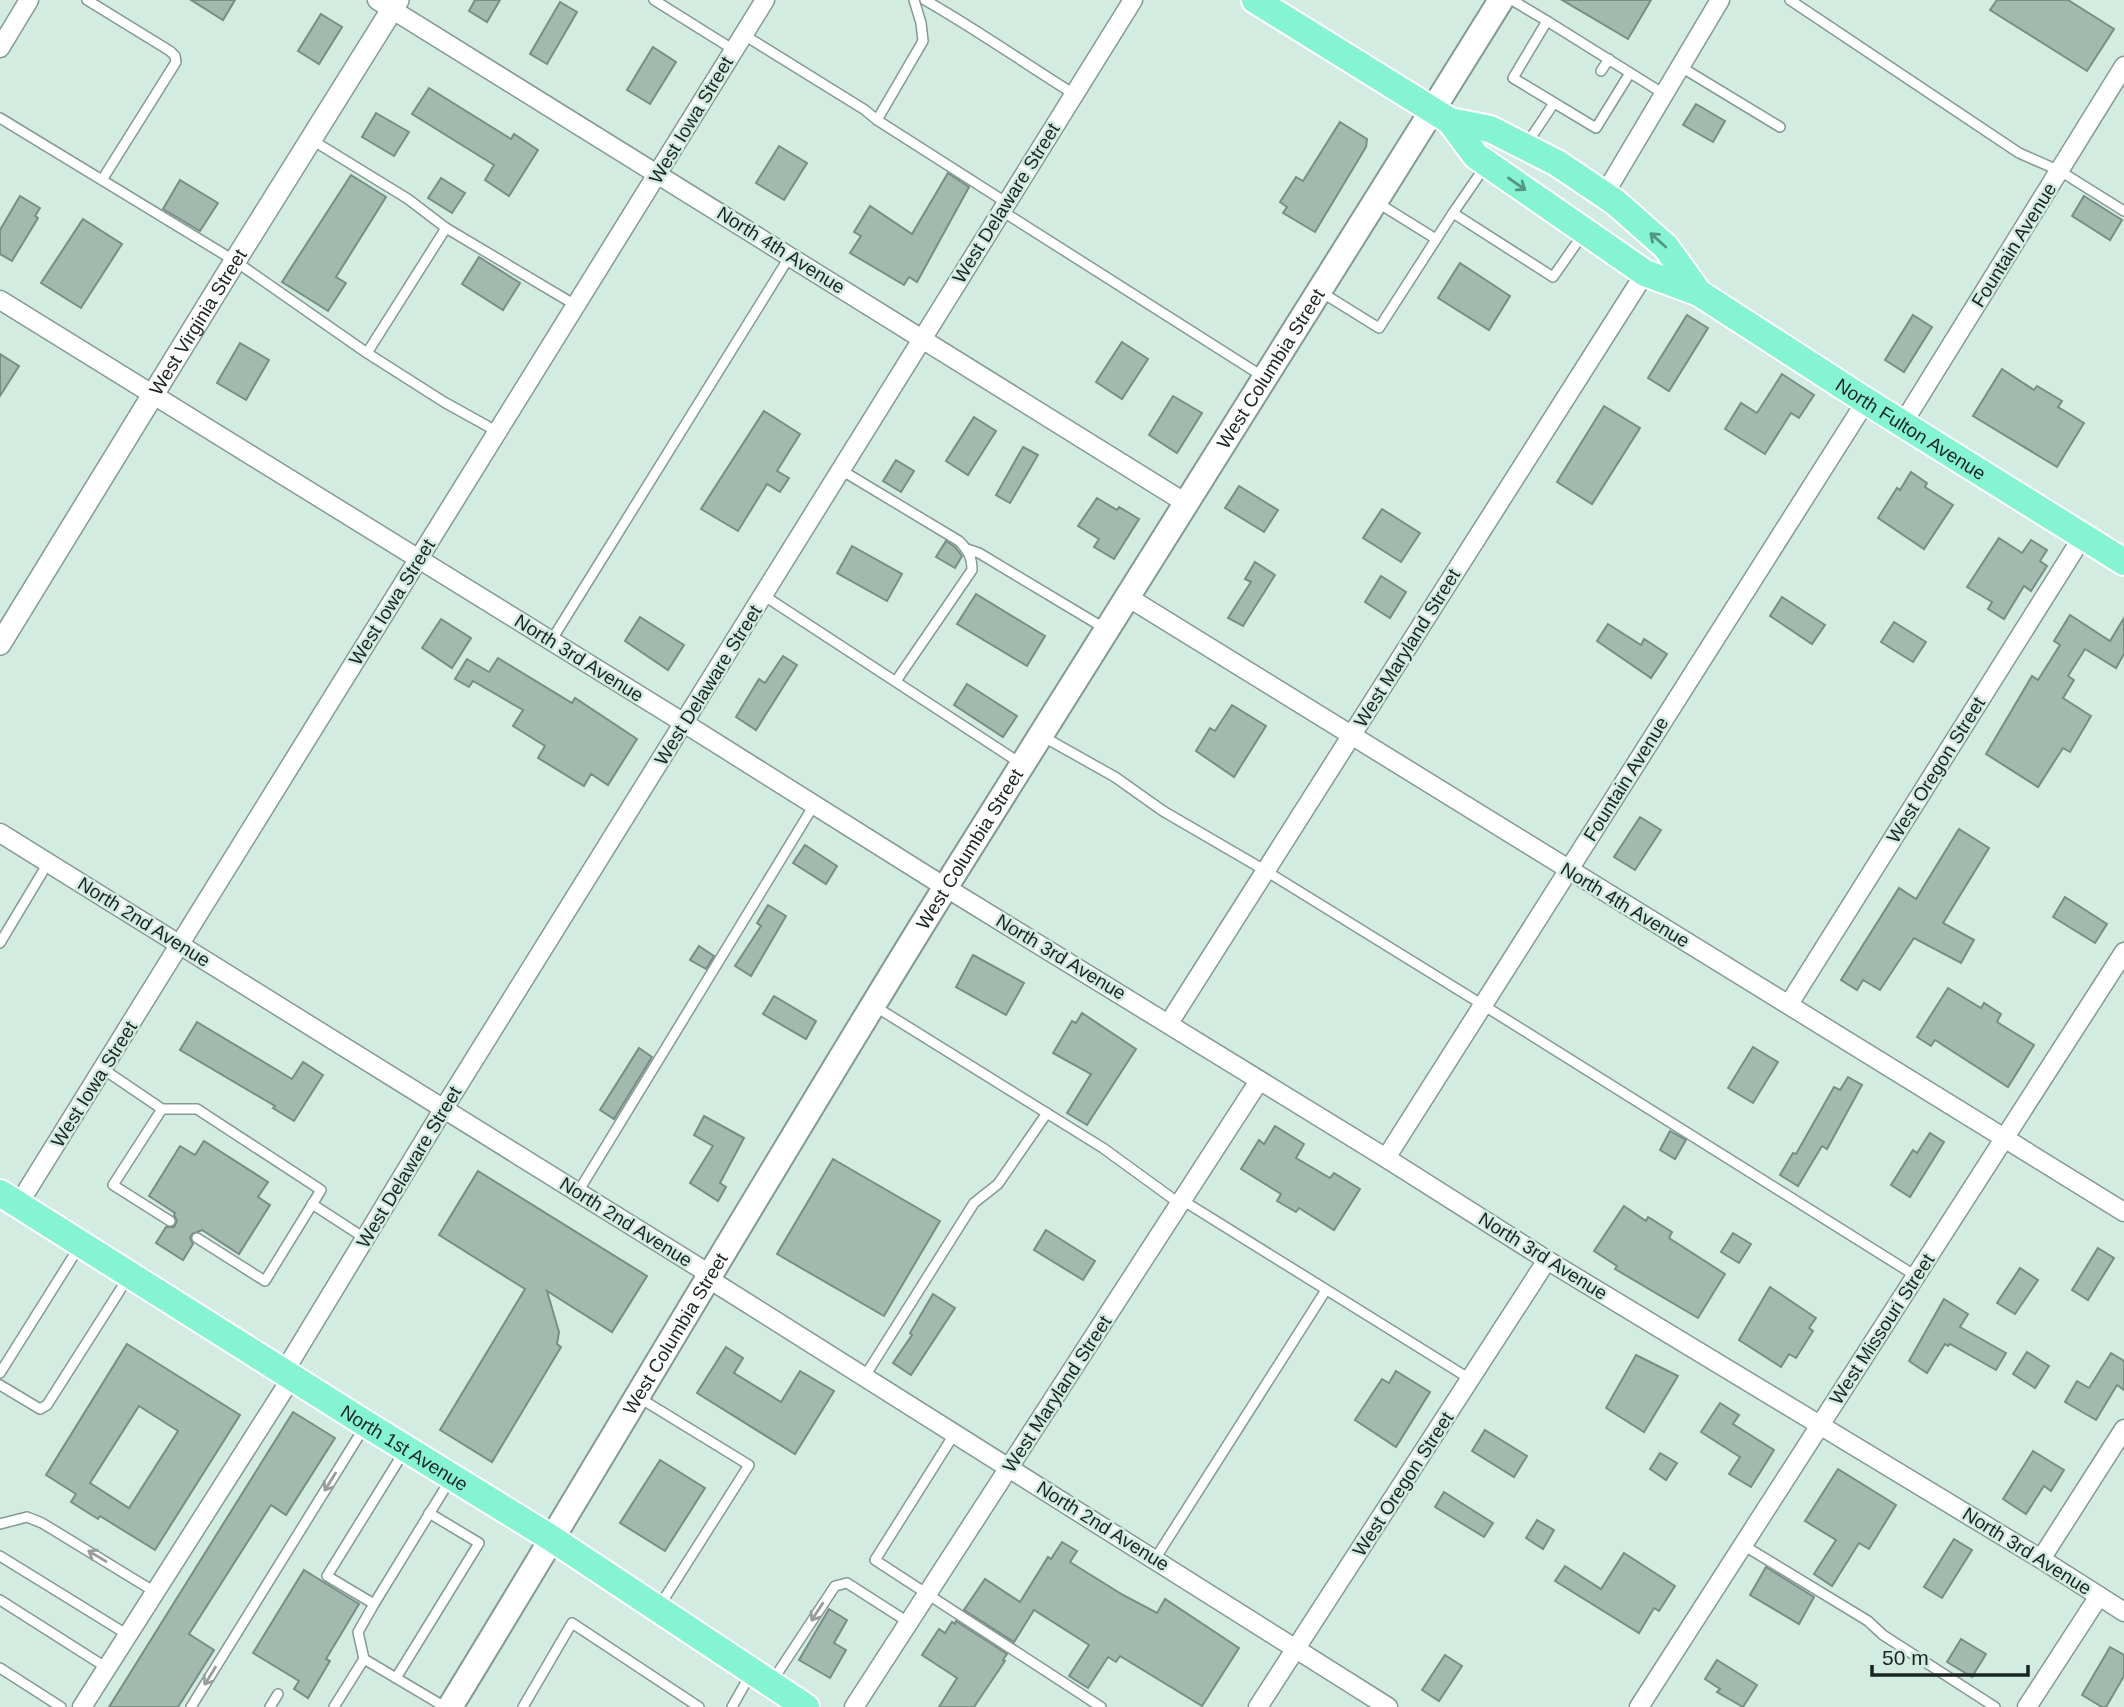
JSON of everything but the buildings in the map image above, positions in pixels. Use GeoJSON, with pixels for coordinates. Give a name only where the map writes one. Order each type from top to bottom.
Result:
{"type":"FeatureCollection","features":[{"type":"Feature","properties":{"kind":"main road","name":"North Fulton Avenue"},"geometry":{"type":"LineString","coordinates":[[1255,0],[1442,115],[1490,129],[1557,163],[1604,195],[1666,247],[1699,293]]}},
{"type":"Feature","properties":{"kind":"main road","name":"West Columbia Street"},"geometry":{"type":"LineString","coordinates":[[448,1707],[945,887],[1184,502],[1376,202],[1442,115],[1501,0]]}},
{"type":"Feature","properties":{"kind":"main road","name":"North Fulton Avenue"},"geometry":{"type":"LineString","coordinates":[[1442,115],[1476,156],[1645,272],[1699,293],[2124,562]]}},
{"type":"Feature","properties":{"kind":"main road","name":"North 1st Avenue"},"geometry":{"type":"LineString","coordinates":[[9,1199],[551,1538],[806,1707]]}},
{"type":"Feature","properties":{"kind":"street"},"geometry":{"type":"LineString","coordinates":[[0,48],[29,0]]}},
{"type":"Feature","properties":{"kind":"street","name":"West Iowa Street"},"geometry":{"type":"LineString","coordinates":[[9,1199],[103,1069],[765,0]]}},
{"type":"Feature","properties":{"kind":"street","name":"West Delaware Street"},"geometry":{"type":"LineString","coordinates":[[82,1707],[288,1374],[444,1108],[1133,0]]}},
{"type":"Feature","properties":{"kind":"street"},"geometry":{"type":"LineString","coordinates":[[1604,195],[1720,0]]}},
{"type":"Feature","properties":{"kind":"street","name":"West Virginia Street"},"geometry":{"type":"LineString","coordinates":[[0,644],[312,139],[389,3]]}},
{"type":"Feature","properties":{"kind":"street","name":"North 4th Avenue"},"geometry":{"type":"LineString","coordinates":[[389,3],[1184,502]]}},
{"type":"Feature","properties":{"kind":"street","name":"Fountain Avenue"},"geometry":{"type":"LineString","coordinates":[[1903,423],[2124,66]]}},
{"type":"Feature","properties":{"kind":"street","name":"West Maryland Street"},"geometry":{"type":"LineString","coordinates":[[1169,1023],[1645,272]]}},
{"type":"Feature","properties":{"kind":"street","name":"North 3rd Avenue"},"geometry":{"type":"LineString","coordinates":[[0,300],[1547,1259],[2042,1559],[2124,1612]]}},
{"type":"Feature","properties":{"kind":"street","name":"Fountain Avenue"},"geometry":{"type":"LineString","coordinates":[[1386,1158],[1866,401]]}},
{"type":"Feature","properties":{"kind":"street","name":"West Oregon Street"},"geometry":{"type":"LineString","coordinates":[[1789,1004],[2083,536]]}},
{"type":"Feature","properties":{"kind":"street","name":"North 4th Avenue"},"geometry":{"type":"LineString","coordinates":[[1126,596],[2124,1212]]}},
{"type":"Feature","properties":{"kind":"street","name":"North 2nd Avenue"},"geometry":{"type":"LineString","coordinates":[[0,833],[704,1270],[709,1279],[1388,1707]]}},
{"type":"Feature","properties":{"kind":"street","name":"West Missouri Street"},"geometry":{"type":"LineString","coordinates":[[1639,1707],[2124,952]]}},
{"type":"Feature","properties":{"kind":"street","name":"West Maryland Street"},"geometry":{"type":"LineString","coordinates":[[854,1707],[1259,1081]]}},
{"type":"Feature","properties":{"kind":"street","name":"West Oregon Street"},"geometry":{"type":"LineString","coordinates":[[1258,1707],[1547,1259]]}},
{"type":"Feature","properties":{"kind":"street"},"geometry":{"type":"LineString","coordinates":[[2042,1559],[2124,1429]]}},
{"type":"Feature","properties":{"kind":"street"},"geometry":{"type":"LineString","coordinates":[[2027,1707],[2099,1596]]}},
{"type":"Feature","properties":{"kind":"lane"},"geometry":{"type":"LineString","coordinates":[[87,0],[176,55],[176,62],[102,180]]}},
{"type":"Feature","properties":{"kind":"lane"},"geometry":{"type":"LineString","coordinates":[[654,0],[865,110],[1005,207],[1264,377]]}},
{"type":"Feature","properties":{"kind":"lane"},"geometry":{"type":"LineString","coordinates":[[877,120],[923,41],[914,0]]}},
{"type":"Feature","properties":{"kind":"lane"},"geometry":{"type":"LineString","coordinates":[[925,0],[976,29],[1006,53],[1074,94]]}},
{"type":"Feature","properties":{"kind":"lane"},"geometry":{"type":"LineString","coordinates":[[1512,0],[1664,94]]}},
{"type":"Feature","properties":{"kind":"lane"},"geometry":{"type":"LineString","coordinates":[[1790,0],[2019,153],[2060,171],[2124,211]]}},
{"type":"Feature","properties":{"kind":"lane"},"geometry":{"type":"LineString","coordinates":[[1547,21],[1513,78],[1537,89],[1554,103],[1597,128],[1630,73]]}},
{"type":"Feature","properties":{"kind":"lane"},"geometry":{"type":"LineString","coordinates":[[1563,46],[1569,35]]}},
{"type":"Feature","properties":{"kind":"lane"},"geometry":{"type":"LineString","coordinates":[[1601,71],[1609,60]]}},
{"type":"Feature","properties":{"kind":"lane"},"geometry":{"type":"LineString","coordinates":[[1681,67],[1780,127]]}},
{"type":"Feature","properties":{"kind":"lane"},"geometry":{"type":"LineString","coordinates":[[1525,147],[1554,103]]}},
{"type":"Feature","properties":{"kind":"lane"},"geometry":{"type":"LineString","coordinates":[[0,118],[235,261],[367,353],[444,402],[498,432]]}},
{"type":"Feature","properties":{"kind":"lane"},"geometry":{"type":"LineString","coordinates":[[312,139],[408,199],[446,228],[577,306]]}},
{"type":"Feature","properties":{"kind":"lane"},"geometry":{"type":"LineString","coordinates":[[1319,291],[1379,328],[1487,163]]}},
{"type":"Feature","properties":{"kind":"lane"},"geometry":{"type":"LineString","coordinates":[[1376,202],[1436,239]]}},
{"type":"Feature","properties":{"kind":"lane"},"geometry":{"type":"LineString","coordinates":[[1453,213],[1553,277],[1585,231]]}},
{"type":"Feature","properties":{"kind":"lane"},"geometry":{"type":"LineString","coordinates":[[367,353],[446,228]]}},
{"type":"Feature","properties":{"kind":"lane"},"geometry":{"type":"LineString","coordinates":[[551,641],[790,256]]}},
{"type":"Feature","properties":{"kind":"lane"},"geometry":{"type":"LineString","coordinates":[[841,470],[959,541],[972,559],[972,570],[896,681]]}},
{"type":"Feature","properties":{"kind":"lane"},"geometry":{"type":"LineString","coordinates":[[967,549],[979,553],[1106,629]]}},
{"type":"Feature","properties":{"kind":"lane"},"geometry":{"type":"LineString","coordinates":[[763,595],[1022,764]]}},
{"type":"Feature","properties":{"kind":"lane"},"geometry":{"type":"LineString","coordinates":[[1040,735],[1115,777],[1163,811],[1483,1005],[1916,1276]]}},
{"type":"Feature","properties":{"kind":"lane"},"geometry":{"type":"LineString","coordinates":[[578,1192],[814,806]]}},
{"type":"Feature","properties":{"kind":"lane"},"geometry":{"type":"LineString","coordinates":[[0,943],[48,863]]}},
{"type":"Feature","properties":{"kind":"lane"},"geometry":{"type":"LineString","coordinates":[[873,1005],[1103,1148],[1181,1202],[1471,1379]]}},
{"type":"Feature","properties":{"kind":"lane"},"geometry":{"type":"LineString","coordinates":[[103,1069],[162,1110],[197,1110],[321,1190],[265,1281],[197,1238]]}},
{"type":"Feature","properties":{"kind":"lane"},"geometry":{"type":"LineString","coordinates":[[162,1110],[113,1185],[170,1221]]}},
{"type":"Feature","properties":{"kind":"lane"},"geometry":{"type":"LineString","coordinates":[[865,1376],[974,1203],[998,1184],[1047,1113]]}},
{"type":"Feature","properties":{"kind":"lane"},"geometry":{"type":"LineString","coordinates":[[312,1204],[366,1239]]}},
{"type":"Feature","properties":{"kind":"lane"},"geometry":{"type":"LineString","coordinates":[[0,1373],[81,1244]]}},
{"type":"Feature","properties":{"kind":"lane"},"geometry":{"type":"LineString","coordinates":[[0,1385],[40,1409],[47,1405],[130,1275]]}},
{"type":"Feature","properties":{"kind":"lane"},"geometry":{"type":"LineString","coordinates":[[1155,1559],[1326,1290]]}},
{"type":"Feature","properties":{"kind":"lane"},"geometry":{"type":"LineString","coordinates":[[637,1396],[749,1465],[658,1608]]}},
{"type":"Feature","properties":{"kind":"lane"},"geometry":{"type":"LineString","coordinates":[[191,1707],[366,1424]]}},
{"type":"Feature","properties":{"kind":"lane"},"geometry":{"type":"LineString","coordinates":[[955,1433],[875,1560],[1101,1707]]}},
{"type":"Feature","properties":{"kind":"lane"},"geometry":{"type":"LineString","coordinates":[[374,1604],[327,1576],[406,1449]]}},
{"type":"Feature","properties":{"kind":"lane"},"geometry":{"type":"LineString","coordinates":[[334,1707],[364,1659],[358,1632],[452,1477]]}},
{"type":"Feature","properties":{"kind":"lane"},"geometry":{"type":"LineString","coordinates":[[397,1678],[479,1544],[429,1513]]}},
{"type":"Feature","properties":{"kind":"lane"},"geometry":{"type":"LineString","coordinates":[[0,1524],[27,1517],[42,1523],[155,1592]]}},
{"type":"Feature","properties":{"kind":"lane"},"geometry":{"type":"LineString","coordinates":[[1743,1545],[1868,1622],[1882,1635],[1995,1707]]}},
{"type":"Feature","properties":{"kind":"lane"},"geometry":{"type":"LineString","coordinates":[[0,1556],[128,1635]]}},
{"type":"Feature","properties":{"kind":"lane"},"geometry":{"type":"LineString","coordinates":[[732,1707],[762,1677],[835,1586],[847,1583],[908,1622]]}},
{"type":"Feature","properties":{"kind":"lane"},"geometry":{"type":"LineString","coordinates":[[0,1600],[107,1668]]}},
{"type":"Feature","properties":{"kind":"lane"},"geometry":{"type":"LineString","coordinates":[[523,1707],[572,1623],[699,1707]]}},
{"type":"Feature","properties":{"kind":"lane"},"geometry":{"type":"LineString","coordinates":[[364,1659],[448,1707]]}},
{"type":"Feature","properties":{"kind":"lane"},"geometry":{"type":"LineString","coordinates":[[0,1668],[61,1707]]}},
{"type":"Feature","properties":{"kind":"lane"},"geometry":{"type":"LineString","coordinates":[[270,1707],[278,1694]]}}]}
